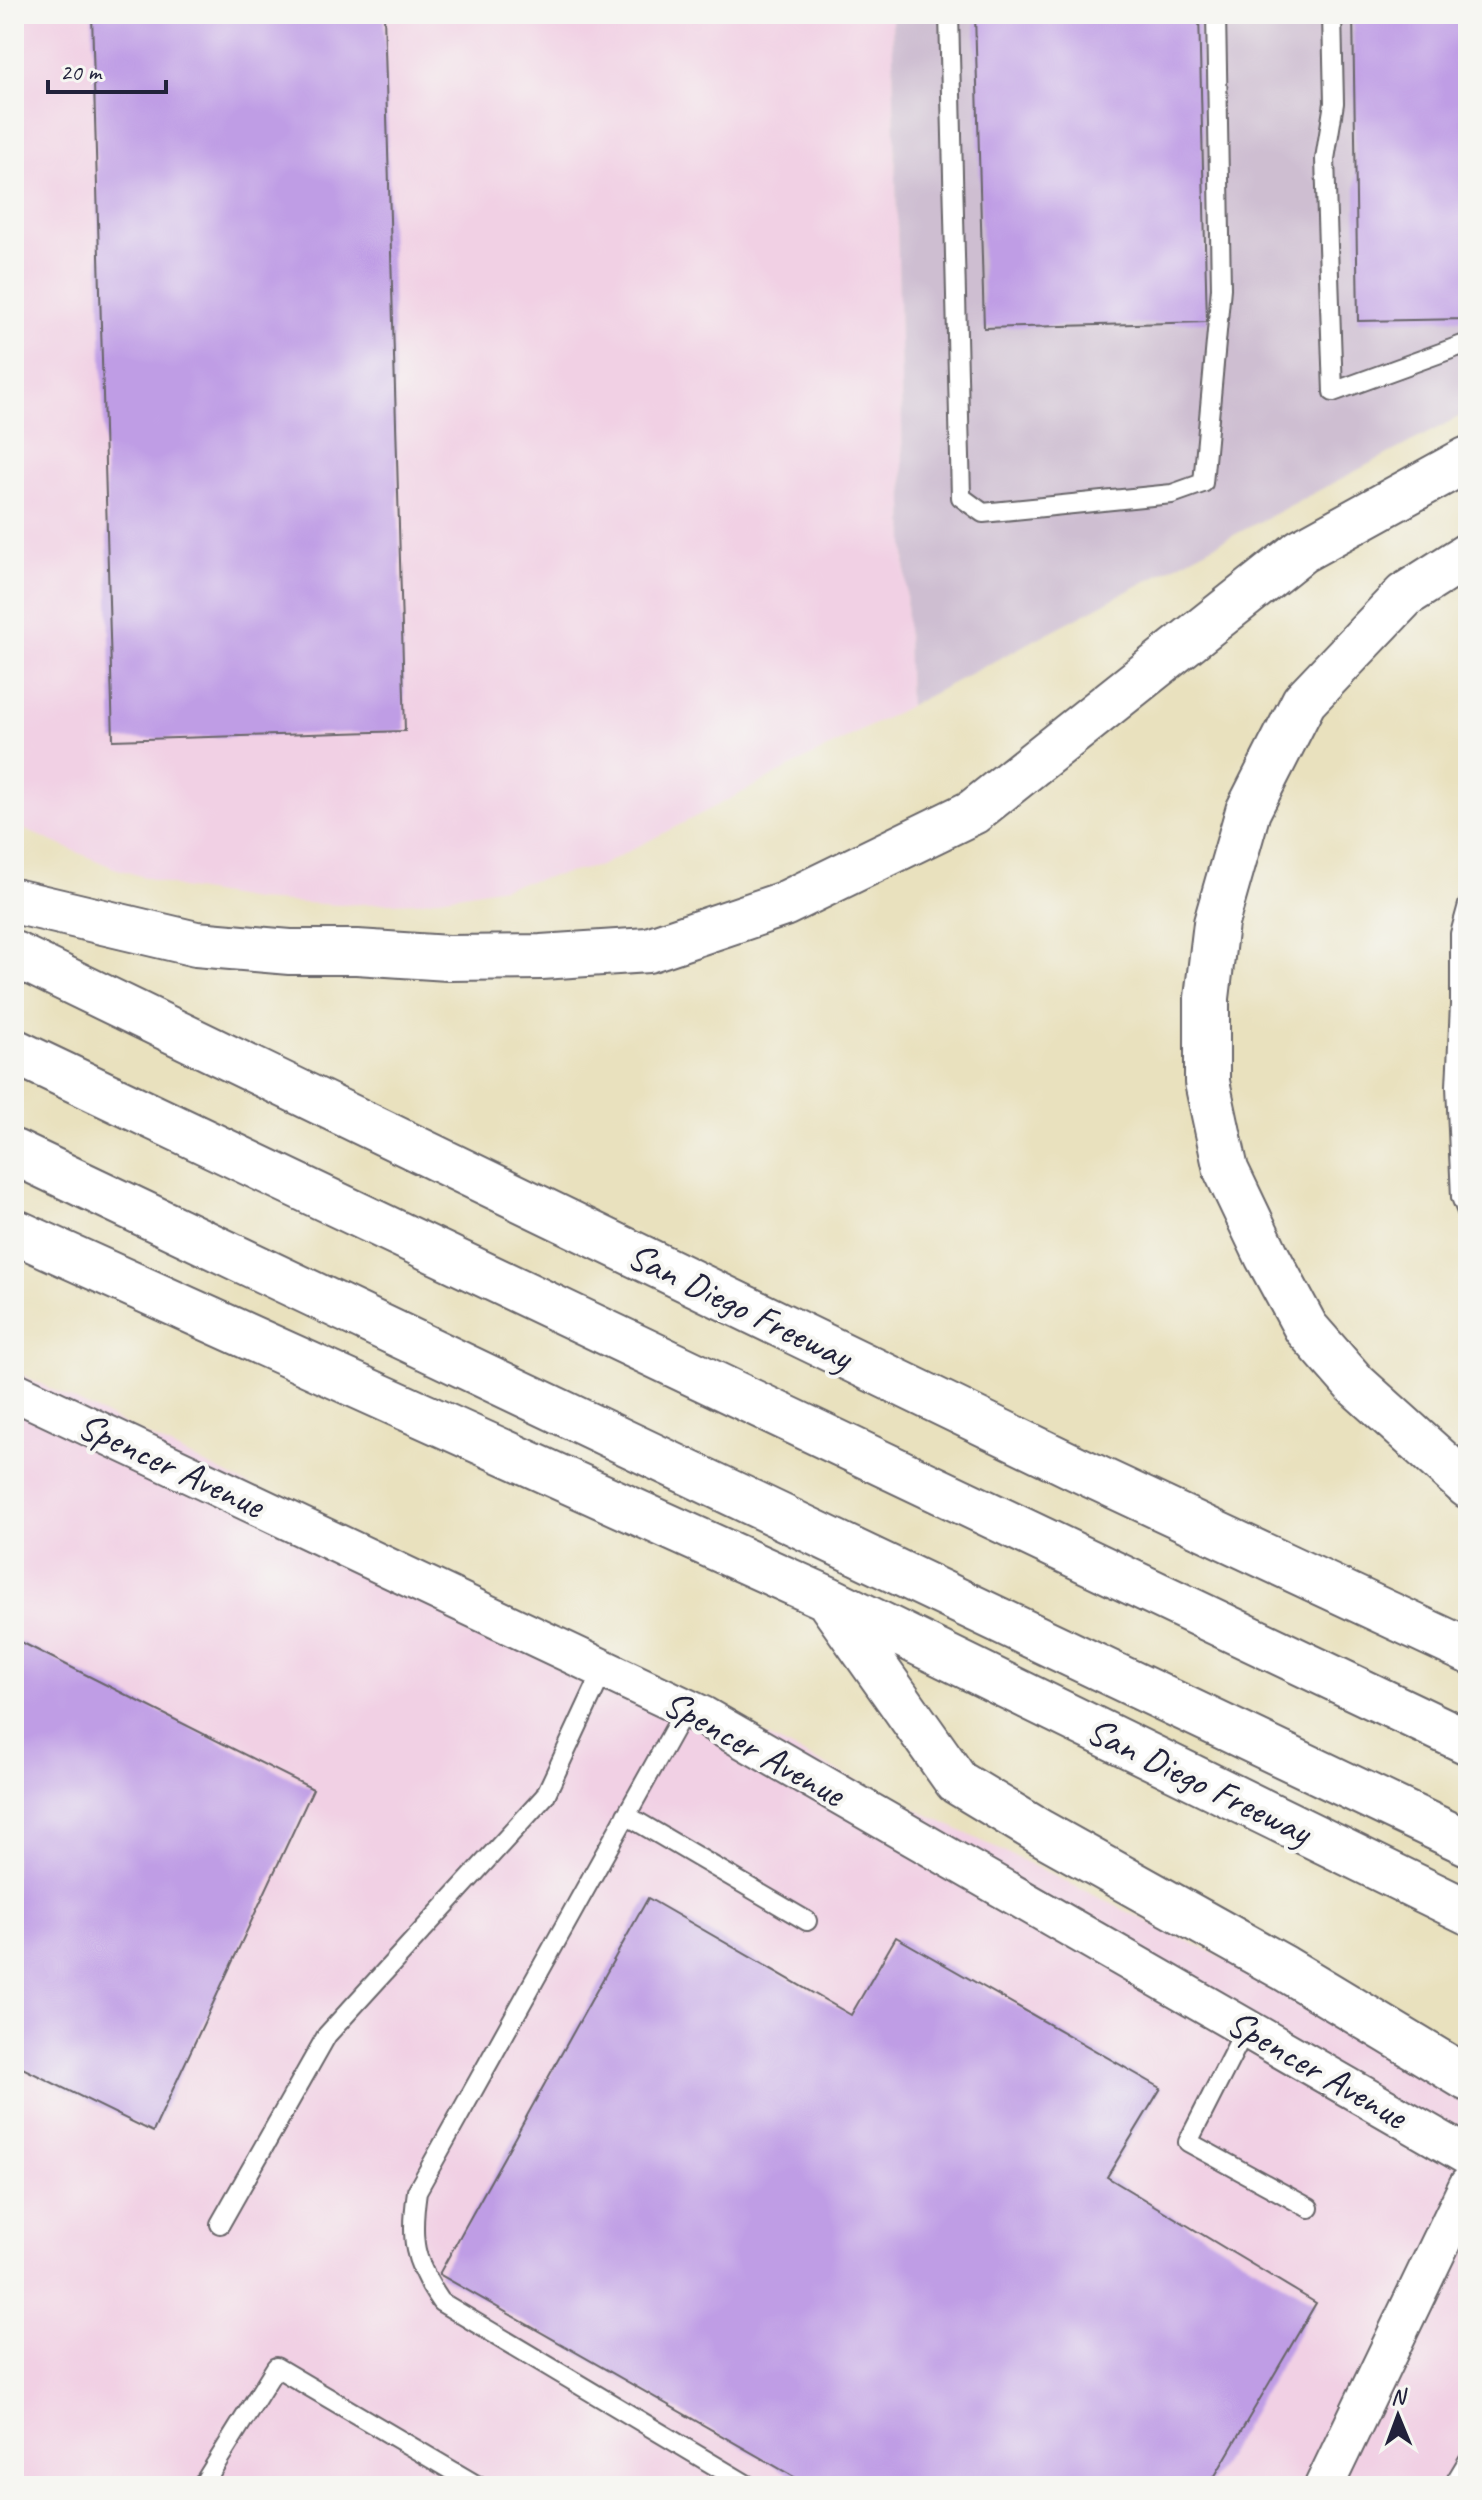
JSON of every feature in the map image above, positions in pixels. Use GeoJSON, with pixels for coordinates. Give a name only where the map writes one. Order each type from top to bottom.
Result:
{"type":"FeatureCollection","features":[{"type":"Feature","properties":{"kind":"highway"},"geometry":{"type":"LineString","coordinates":[[14,901],[196,944],[274,951],[495,958],[648,950],[784,904],[973,812],[1301,551],[1468,459]]}},
{"type":"Feature","properties":{"kind":"highway"},"geometry":{"type":"LineString","coordinates":[[1468,555],[1405,595],[1304,701],[1248,811],[1216,923],[1207,998],[1207,1082],[1226,1170],[1306,1328],[1355,1384],[1468,1486]]}},
{"type":"Feature","properties":{"kind":"highway","name":"San Diego Freeway"},"geometry":{"type":"LineString","coordinates":[[14,954],[1078,1469],[1468,1651]]}},
{"type":"Feature","properties":{"kind":"highway"},"geometry":{"type":"LineString","coordinates":[[14,1051],[1468,1742]]}},
{"type":"Feature","properties":{"kind":"highway"},"geometry":{"type":"LineString","coordinates":[[14,1152],[1468,1843]]}},
{"type":"Feature","properties":{"kind":"highway","name":"San Diego Freeway"},"geometry":{"type":"LineString","coordinates":[[14,1231],[827,1598],[1468,1912]]}},
{"type":"Feature","properties":{"kind":"highway"},"geometry":{"type":"LineString","coordinates":[[827,1598],[957,1782],[1040,1832],[1284,1968],[1468,2079]]}},
{"type":"Feature","properties":{"kind":"street","name":"Spencer Avenue"},"geometry":{"type":"LineString","coordinates":[[14,1391],[686,1708],[1468,2156]]}},
{"type":"Feature","properties":{"kind":"street"},"geometry":{"type":"LineString","coordinates":[[1324,2486],[1459,2229],[1468,2186]]}},
{"type":"Feature","properties":{"kind":"lane"},"geometry":{"type":"LineString","coordinates":[[949,14],[961,497],[983,513],[1172,494],[1203,483],[1221,288],[1216,14]]}},
{"type":"Feature","properties":{"kind":"lane"},"geometry":{"type":"LineString","coordinates":[[1332,14],[1334,103],[1325,159],[1333,392],[1468,343]]}},
{"type":"Feature","properties":{"kind":"lane"},"geometry":{"type":"LineString","coordinates":[[1468,905],[1464,932],[1464,1008],[1456,1086],[1461,1197],[1468,1214]]}},
{"type":"Feature","properties":{"kind":"lane"},"geometry":{"type":"LineString","coordinates":[[220,2224],[327,2035],[545,1796],[604,1669]]}},
{"type":"Feature","properties":{"kind":"lane"},"geometry":{"type":"LineString","coordinates":[[686,1708],[417,2191],[413,2224],[416,2257],[426,2280],[441,2302],[749,2486]]}},
{"type":"Feature","properties":{"kind":"lane"},"geometry":{"type":"LineString","coordinates":[[626,1815],[807,1921]]}},
{"type":"Feature","properties":{"kind":"lane"},"geometry":{"type":"LineString","coordinates":[[1246,2028],[1188,2142],[1309,2208]]}},
{"type":"Feature","properties":{"kind":"lane"},"geometry":{"type":"LineString","coordinates":[[202,2486],[276,2367],[478,2486]]}},
{"type":"Feature","properties":{"kind":"lane"},"geometry":{"type":"LineString","coordinates":[[1453,2486],[1468,2461]]}},
{"type":"Feature","properties":{"kind":"shaded area"},"geometry":{"type":"Polygon","coordinates":[[[14,14],[892,14],[909,706],[600,866],[417,902],[338,905],[254,900],[181,888],[114,868],[14,825],[14,14]]]}},
{"type":"Feature","properties":{"kind":"shaded area"},"geometry":{"type":"Polygon","coordinates":[[[892,14],[1468,14],[1468,412],[909,706],[892,14]]]}},
{"type":"Feature","properties":{"kind":"shaded area"},"geometry":{"type":"Polygon","coordinates":[[[14,1371],[1468,2077],[1468,2486],[14,2486],[14,1371]]]}},
{"type":"Feature","properties":{"kind":"building"},"geometry":{"type":"Polygon","coordinates":[[[92,14],[384,14],[405,731],[113,740],[92,14]]]}},
{"type":"Feature","properties":{"kind":"building"},"geometry":{"type":"Polygon","coordinates":[[[975,14],[1199,14],[1207,322],[984,328],[975,14]]]}},
{"type":"Feature","properties":{"kind":"building"},"geometry":{"type":"Polygon","coordinates":[[[1353,14],[1468,14],[1468,319],[1358,321],[1353,14]]]}},
{"type":"Feature","properties":{"kind":"building"},"geometry":{"type":"Polygon","coordinates":[[[21,1642],[313,1789],[153,2132],[14,2064],[14,1654],[21,1642]]]}},
{"type":"Feature","properties":{"kind":"building"},"geometry":{"type":"Polygon","coordinates":[[[648,1898],[851,2015],[896,1937],[1161,2088],[1107,2177],[1316,2303],[1209,2486],[810,2486],[439,2274],[648,1898]]]}}]}
